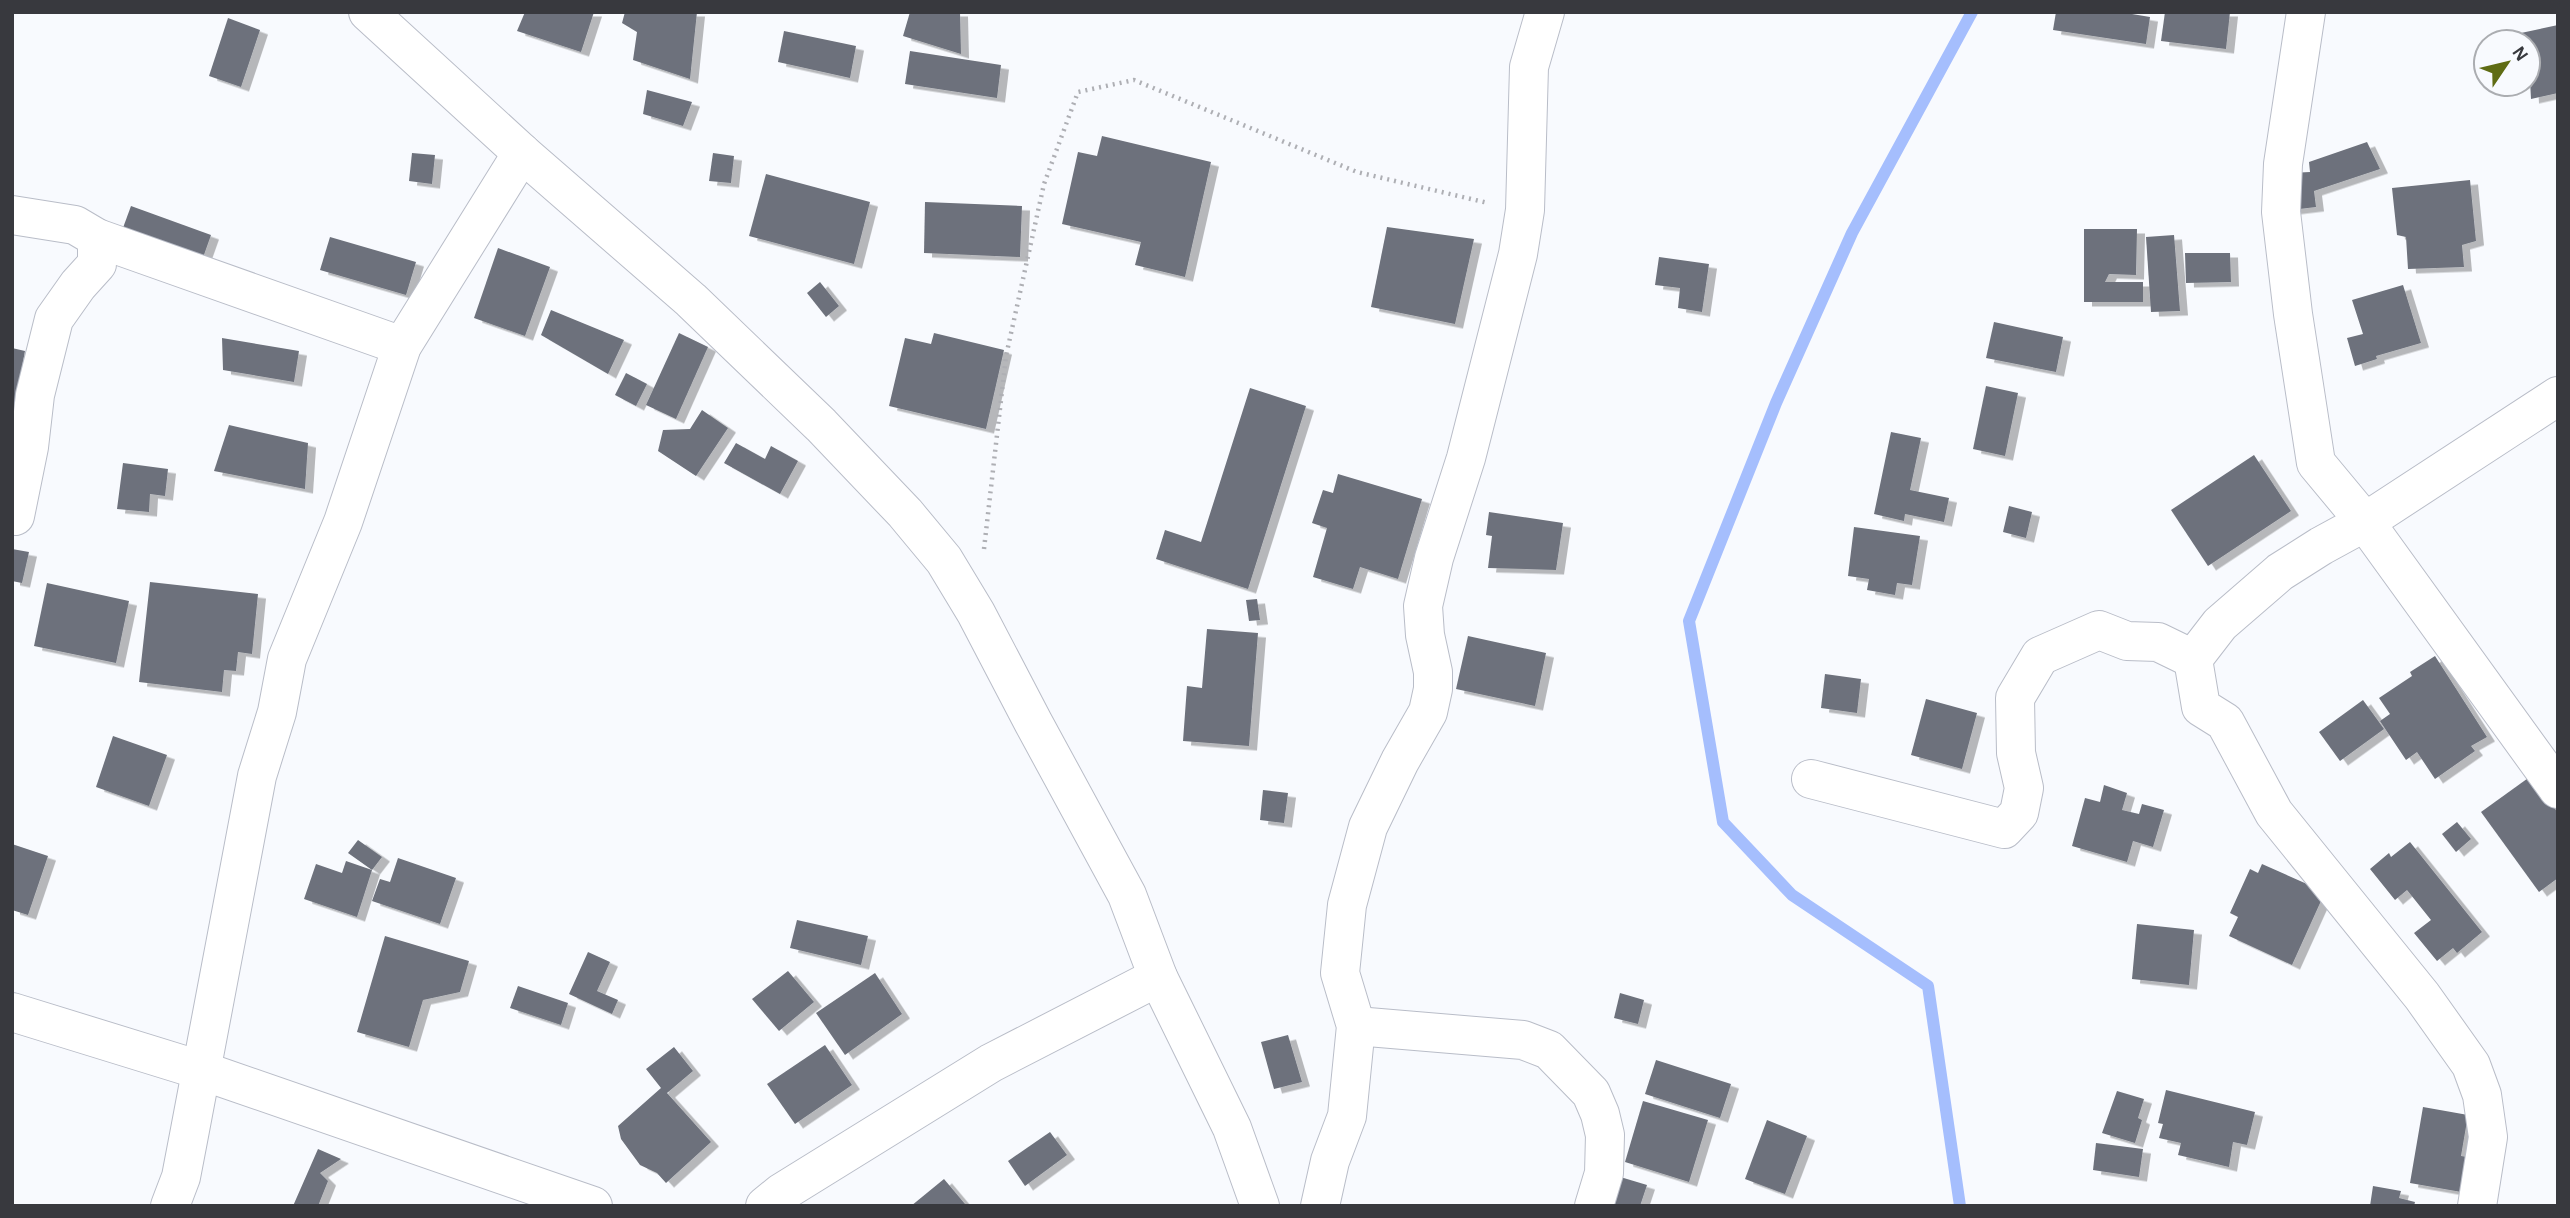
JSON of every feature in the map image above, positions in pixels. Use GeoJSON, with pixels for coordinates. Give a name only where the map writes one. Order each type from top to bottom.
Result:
{"type":"FeatureCollection","features":[{"type":"Feature","properties":{"kind":"street"},"geometry":{"type":"LineString","coordinates":[[1320,1206],[1330,1161],[1347,1116],[1356,1026],[1340,973],[1347,905],[1367,827],[1428,712],[1433,672],[1425,635],[1423,606],[1434,558],[1466,458],[1509,292],[1525,210],[1530,67],[1545,12]]}},
{"type":"Feature","properties":{"kind":"street"},"geometry":{"type":"LineString","coordinates":[[2306,12],[2283,164],[2283,225],[2293,314],[2316,463],[2365,522],[2558,789]]}},
{"type":"Feature","properties":{"kind":"street"},"geometry":{"type":"LineString","coordinates":[[377,16],[522,153],[691,300],[821,425],[905,513],[944,560],[976,613],[1127,895],[1158,977],[1231,1128],[1260,1206]]}},
{"type":"Feature","properties":{"kind":"street"},"geometry":{"type":"LineString","coordinates":[[170,1206],[180,1177],[257,776],[277,712],[287,659],[343,522],[402,346],[522,153]]}},
{"type":"Feature","properties":{"kind":"street"},"geometry":{"type":"LineString","coordinates":[[12,215],[75,225],[97,238],[402,346]]}},
{"type":"Feature","properties":{"kind":"street"},"geometry":{"type":"LineString","coordinates":[[15,516],[29,447],[35,395],[54,319],[97,264],[97,238]]}},
{"type":"Feature","properties":{"kind":"street"},"geometry":{"type":"LineString","coordinates":[[2477,1206],[2488,1138],[2483,1095],[2471,1065],[2422,996],[2274,813],[2224,722],[2201,707],[2193,659],[2220,624],[2280,572],[2320,546],[2365,522],[2558,396]]}},
{"type":"Feature","properties":{"kind":"street"},"geometry":{"type":"LineString","coordinates":[[1811,779],[2004,829],[2019,813],[2024,788],[2016,753],[2015,698],[2040,656],[2099,630],[2127,641],[2158,642],[2193,659]]}},
{"type":"Feature","properties":{"kind":"street"},"geometry":{"type":"LineString","coordinates":[[765,1206],[781,1193],[991,1063],[1158,977]]}},
{"type":"Feature","properties":{"kind":"street"},"geometry":{"type":"LineString","coordinates":[[12,1012],[200,1070],[593,1206]]}},
{"type":"Feature","properties":{"kind":"street"},"geometry":{"type":"LineString","coordinates":[[1356,1026],[1523,1040],[1549,1050],[1591,1093],[1600,1114],[1605,1135],[1604,1173],[1594,1206]]}},
{"type":"Feature","properties":{"kind":"path"},"geometry":{"type":"LineString","coordinates":[[976,613],[1006,356],[1044,184],[1078,92],[1134,80],[1357,172],[1525,210]]}},
{"type":"Feature","properties":{"kind":"building"},"geometry":{"type":"Polygon","coordinates":[[[525,12],[594,12],[581,52],[517,31],[525,12]]]}},
{"type":"Feature","properties":{"kind":"building"},"geometry":{"type":"Polygon","coordinates":[[[625,12],[697,12],[690,79],[633,60],[637,32],[622,23],[625,12]]]}},
{"type":"Feature","properties":{"kind":"building"},"geometry":{"type":"Polygon","coordinates":[[[910,12],[960,12],[961,54],[903,36],[910,12]]]}},
{"type":"Feature","properties":{"kind":"building"},"geometry":{"type":"Polygon","coordinates":[[[2056,12],[2120,12],[2150,17],[2146,44],[2053,30],[2056,12]]]}},
{"type":"Feature","properties":{"kind":"building"},"geometry":{"type":"Polygon","coordinates":[[[2165,12],[2230,12],[2226,49],[2161,41],[2165,12]]]}},
{"type":"Feature","properties":{"kind":"building"},"geometry":{"type":"Polygon","coordinates":[[[228,18],[260,30],[241,87],[209,76],[228,18]]]}},
{"type":"Feature","properties":{"kind":"building"},"geometry":{"type":"Polygon","coordinates":[[[2558,25],[2558,93],[2542,97],[2542,28],[2558,25]]]}},
{"type":"Feature","properties":{"kind":"building"},"geometry":{"type":"Polygon","coordinates":[[[784,31],[856,46],[850,78],[778,62],[784,31]]]}},
{"type":"Feature","properties":{"kind":"building"},"geometry":{"type":"Polygon","coordinates":[[[910,51],[1001,65],[997,98],[905,84],[910,51]]]}},
{"type":"Feature","properties":{"kind":"building"},"geometry":{"type":"Polygon","coordinates":[[[647,90],[692,102],[683,126],[643,114],[647,90]]]}},
{"type":"Feature","properties":{"kind":"building"},"geometry":{"type":"Polygon","coordinates":[[[1102,136],[1211,162],[1185,277],[1135,265],[1141,242],[1062,224],[1078,152],[1097,156],[1102,136]]]}},
{"type":"Feature","properties":{"kind":"building"},"geometry":{"type":"Polygon","coordinates":[[[2367,142],[2380,169],[2314,191],[2316,207],[2291,210],[2290,173],[2310,172],[2309,162],[2367,142]]]}},
{"type":"Feature","properties":{"kind":"building"},"geometry":{"type":"Polygon","coordinates":[[[412,153],[435,155],[432,184],[409,181],[412,153]]]}},
{"type":"Feature","properties":{"kind":"building"},"geometry":{"type":"Polygon","coordinates":[[[713,153],[734,156],[731,183],[709,181],[713,153]]]}},
{"type":"Feature","properties":{"kind":"building"},"geometry":{"type":"Polygon","coordinates":[[[766,174],[870,202],[854,264],[749,236],[766,174]]]}},
{"type":"Feature","properties":{"kind":"building"},"geometry":{"type":"Polygon","coordinates":[[[2470,180],[2476,241],[2462,245],[2464,267],[2408,269],[2406,237],[2397,235],[2392,188],[2470,180]]]}},
{"type":"Feature","properties":{"kind":"building"},"geometry":{"type":"Polygon","coordinates":[[[925,202],[1022,206],[1020,257],[924,253],[925,202]]]}},
{"type":"Feature","properties":{"kind":"building"},"geometry":{"type":"Polygon","coordinates":[[[131,206],[211,235],[200,266],[120,236],[131,206]]]}},
{"type":"Feature","properties":{"kind":"building"},"geometry":{"type":"Polygon","coordinates":[[[1387,227],[1474,239],[1455,324],[1371,307],[1387,227]]]}},
{"type":"Feature","properties":{"kind":"building"},"geometry":{"type":"Polygon","coordinates":[[[2084,229],[2137,229],[2136,275],[2109,274],[2105,282],[2143,282],[2143,302],[2084,302],[2084,229]]]}},
{"type":"Feature","properties":{"kind":"building"},"geometry":{"type":"Polygon","coordinates":[[[2174,235],[2180,311],[2151,312],[2146,237],[2174,235]]]}},
{"type":"Feature","properties":{"kind":"building"},"geometry":{"type":"Polygon","coordinates":[[[330,237],[416,262],[406,295],[320,270],[330,237]]]}},
{"type":"Feature","properties":{"kind":"building"},"geometry":{"type":"Polygon","coordinates":[[[498,248],[550,267],[525,336],[474,318],[498,248]]]}},
{"type":"Feature","properties":{"kind":"building"},"geometry":{"type":"Polygon","coordinates":[[[2185,253],[2230,253],[2231,282],[2186,283],[2185,253]]]}},
{"type":"Feature","properties":{"kind":"building"},"geometry":{"type":"Polygon","coordinates":[[[1659,257],[1709,264],[1702,312],[1678,308],[1680,288],[1655,285],[1659,257]]]}},
{"type":"Feature","properties":{"kind":"building"},"geometry":{"type":"Polygon","coordinates":[[[820,282],[839,306],[826,317],[807,293],[820,282]]]}},
{"type":"Feature","properties":{"kind":"building"},"geometry":{"type":"Polygon","coordinates":[[[2403,285],[2421,343],[2376,356],[2377,359],[2355,366],[2347,338],[2363,334],[2352,300],[2403,285]]]}},
{"type":"Feature","properties":{"kind":"building"},"geometry":{"type":"Polygon","coordinates":[[[551,310],[624,340],[608,374],[541,335],[551,310]]]}},
{"type":"Feature","properties":{"kind":"building"},"geometry":{"type":"Polygon","coordinates":[[[1994,322],[2063,337],[2056,372],[1986,358],[1994,322]]]}},
{"type":"Feature","properties":{"kind":"building"},"geometry":{"type":"Polygon","coordinates":[[[679,333],[708,347],[676,419],[646,405],[679,333]]]}},
{"type":"Feature","properties":{"kind":"building"},"geometry":{"type":"Polygon","coordinates":[[[934,333],[1004,350],[986,429],[889,406],[905,338],[931,344],[934,333]]]}},
{"type":"Feature","properties":{"kind":"building"},"geometry":{"type":"Polygon","coordinates":[[[222,338],[299,351],[294,382],[223,370],[222,338]]]}},
{"type":"Feature","properties":{"kind":"building"},"geometry":{"type":"Polygon","coordinates":[[[12,348],[25,351],[14,409],[12,409],[12,348]]]}},
{"type":"Feature","properties":{"kind":"building"},"geometry":{"type":"Polygon","coordinates":[[[626,373],[647,384],[636,406],[615,395],[626,373]]]}},
{"type":"Feature","properties":{"kind":"building"},"geometry":{"type":"Polygon","coordinates":[[[1986,386],[2018,393],[2005,456],[1973,449],[1986,386]]]}},
{"type":"Feature","properties":{"kind":"building"},"geometry":{"type":"Polygon","coordinates":[[[1250,388],[1306,406],[1248,589],[1156,559],[1165,530],[1201,542],[1250,388]]]}},
{"type":"Feature","properties":{"kind":"building"},"geometry":{"type":"Polygon","coordinates":[[[702,410],[728,428],[696,476],[658,451],[663,430],[690,429],[702,410]]]}},
{"type":"Feature","properties":{"kind":"building"},"geometry":{"type":"Polygon","coordinates":[[[229,425],[308,443],[305,489],[214,471],[229,425]]]}},
{"type":"Feature","properties":{"kind":"building"},"geometry":{"type":"Polygon","coordinates":[[[1891,432],[1921,438],[1910,490],[1949,498],[1944,522],[1905,514],[1904,521],[1874,514],[1891,432]]]}},
{"type":"Feature","properties":{"kind":"building"},"geometry":{"type":"Polygon","coordinates":[[[736,443],[765,459],[771,446],[798,461],[780,494],[724,463],[736,443]]]}},
{"type":"Feature","properties":{"kind":"building"},"geometry":{"type":"Polygon","coordinates":[[[2254,455],[2291,511],[2208,566],[2171,510],[2254,455]]]}},
{"type":"Feature","properties":{"kind":"building"},"geometry":{"type":"Polygon","coordinates":[[[123,463],[168,469],[165,496],[150,494],[149,512],[117,509],[123,463]]]}},
{"type":"Feature","properties":{"kind":"building"},"geometry":{"type":"Polygon","coordinates":[[[1338,474],[1422,499],[1398,579],[1360,567],[1353,589],[1313,577],[1327,528],[1312,523],[1323,490],[1333,493],[1338,474]]]}},
{"type":"Feature","properties":{"kind":"building"},"geometry":{"type":"Polygon","coordinates":[[[2009,506],[2032,512],[2026,538],[2003,532],[2009,506]]]}},
{"type":"Feature","properties":{"kind":"building"},"geometry":{"type":"Polygon","coordinates":[[[1489,512],[1563,523],[1556,570],[1488,568],[1492,536],[1486,535],[1489,512]]]}},
{"type":"Feature","properties":{"kind":"building"},"geometry":{"type":"Polygon","coordinates":[[[1854,527],[1920,536],[1912,585],[1897,583],[1895,595],[1867,590],[1869,579],[1848,576],[1854,527]]]}},
{"type":"Feature","properties":{"kind":"building"},"geometry":{"type":"Polygon","coordinates":[[[12,549],[29,552],[22,583],[12,581],[12,549]]]}},
{"type":"Feature","properties":{"kind":"building"},"geometry":{"type":"Polygon","coordinates":[[[150,582],[258,594],[252,654],[238,652],[236,671],[224,670],[222,692],[139,682],[150,582]]]}},
{"type":"Feature","properties":{"kind":"building"},"geometry":{"type":"Polygon","coordinates":[[[47,583],[129,601],[116,663],[34,646],[47,583]]]}},
{"type":"Feature","properties":{"kind":"building"},"geometry":{"type":"Polygon","coordinates":[[[1257,599],[1260,620],[1249,621],[1246,600],[1257,599]]]}},
{"type":"Feature","properties":{"kind":"building"},"geometry":{"type":"Polygon","coordinates":[[[1207,629],[1258,633],[1249,746],[1183,741],[1187,686],[1202,688],[1207,629]]]}},
{"type":"Feature","properties":{"kind":"building"},"geometry":{"type":"Polygon","coordinates":[[[1468,636],[1546,653],[1535,706],[1456,689],[1468,636]]]}},
{"type":"Feature","properties":{"kind":"building"},"geometry":{"type":"Polygon","coordinates":[[[2435,656],[2487,737],[2471,746],[2475,751],[2435,779],[2417,752],[2406,760],[2380,721],[2390,714],[2379,698],[2412,676],[2410,672],[2435,656]]]}},
{"type":"Feature","properties":{"kind":"building"},"geometry":{"type":"Polygon","coordinates":[[[1825,674],[1861,679],[1857,713],[1821,708],[1825,674]]]}},
{"type":"Feature","properties":{"kind":"building"},"geometry":{"type":"Polygon","coordinates":[[[1926,699],[1977,713],[1962,769],[1911,755],[1926,699]]]}},
{"type":"Feature","properties":{"kind":"building"},"geometry":{"type":"Polygon","coordinates":[[[2363,700],[2384,729],[2340,761],[2319,732],[2363,700]]]}},
{"type":"Feature","properties":{"kind":"building"},"geometry":{"type":"Polygon","coordinates":[[[113,736],[167,755],[149,806],[96,787],[113,736]]]}},
{"type":"Feature","properties":{"kind":"building"},"geometry":{"type":"Polygon","coordinates":[[[2531,776],[2558,813],[2558,878],[2539,892],[2481,812],[2531,776]]]}},
{"type":"Feature","properties":{"kind":"building"},"geometry":{"type":"Polygon","coordinates":[[[2104,785],[2127,793],[2122,810],[2139,814],[2142,804],[2164,810],[2153,847],[2133,841],[2127,862],[2072,846],[2085,798],[2100,802],[2104,785]]]}},
{"type":"Feature","properties":{"kind":"building"},"geometry":{"type":"Polygon","coordinates":[[[1263,790],[1288,793],[1284,823],[1260,820],[1263,790]]]}},
{"type":"Feature","properties":{"kind":"building"},"geometry":{"type":"Polygon","coordinates":[[[2457,822],[2471,839],[2456,852],[2442,834],[2457,822]]]}},
{"type":"Feature","properties":{"kind":"building"},"geometry":{"type":"Polygon","coordinates":[[[358,840],[382,857],[372,870],[348,853],[358,840]]]}},
{"type":"Feature","properties":{"kind":"building"},"geometry":{"type":"Polygon","coordinates":[[[2410,842],[2482,932],[2457,953],[2453,948],[2437,961],[2414,933],[2431,920],[2407,890],[2395,900],[2370,869],[2389,853],[2391,857],[2410,842]]]}},
{"type":"Feature","properties":{"kind":"building"},"geometry":{"type":"Polygon","coordinates":[[[12,844],[48,856],[28,915],[12,910],[12,844]]]}},
{"type":"Feature","properties":{"kind":"building"},"geometry":{"type":"Polygon","coordinates":[[[398,858],[456,878],[440,924],[372,901],[380,879],[390,882],[398,858]]]}},
{"type":"Feature","properties":{"kind":"building"},"geometry":{"type":"Polygon","coordinates":[[[346,861],[372,870],[357,917],[304,899],[316,864],[342,873],[346,861]]]}},
{"type":"Feature","properties":{"kind":"building"},"geometry":{"type":"Polygon","coordinates":[[[2262,864],[2325,892],[2292,965],[2229,936],[2238,917],[2230,913],[2250,869],[2258,873],[2262,864]]]}},
{"type":"Feature","properties":{"kind":"building"},"geometry":{"type":"Polygon","coordinates":[[[797,920],[868,936],[861,965],[790,948],[797,920]]]}},
{"type":"Feature","properties":{"kind":"building"},"geometry":{"type":"Polygon","coordinates":[[[2137,924],[2194,930],[2189,985],[2132,979],[2137,924]]]}},
{"type":"Feature","properties":{"kind":"building"},"geometry":{"type":"Polygon","coordinates":[[[385,936],[469,961],[460,992],[423,1000],[409,1047],[357,1032],[385,936]]]}},
{"type":"Feature","properties":{"kind":"building"},"geometry":{"type":"Polygon","coordinates":[[[588,952],[610,962],[597,991],[618,1000],[612,1014],[569,994],[588,952]]]}},
{"type":"Feature","properties":{"kind":"building"},"geometry":{"type":"Polygon","coordinates":[[[788,971],[814,1002],[779,1031],[752,999],[788,971]]]}},
{"type":"Feature","properties":{"kind":"building"},"geometry":{"type":"Polygon","coordinates":[[[875,973],[902,1014],[845,1055],[816,1013],[875,973]]]}},
{"type":"Feature","properties":{"kind":"building"},"geometry":{"type":"Polygon","coordinates":[[[518,986],[568,1003],[561,1025],[510,1008],[518,986]]]}},
{"type":"Feature","properties":{"kind":"building"},"geometry":{"type":"Polygon","coordinates":[[[1620,993],[1644,1000],[1638,1024],[1614,1018],[1620,993]]]}},
{"type":"Feature","properties":{"kind":"building"},"geometry":{"type":"Polygon","coordinates":[[[1288,1035],[1302,1082],[1274,1089],[1261,1042],[1288,1035]]]}},
{"type":"Feature","properties":{"kind":"building"},"geometry":{"type":"Polygon","coordinates":[[[825,1045],[852,1085],[795,1124],[767,1084],[825,1045]]]}},
{"type":"Feature","properties":{"kind":"building"},"geometry":{"type":"Polygon","coordinates":[[[674,1047],[693,1071],[667,1093],[711,1142],[666,1183],[657,1173],[640,1165],[621,1139],[618,1126],[661,1088],[646,1069],[674,1047]]]}},
{"type":"Feature","properties":{"kind":"building"},"geometry":{"type":"Polygon","coordinates":[[[1656,1060],[1731,1084],[1720,1118],[1645,1094],[1656,1060]]]}},
{"type":"Feature","properties":{"kind":"building"},"geometry":{"type":"Polygon","coordinates":[[[2166,1090],[2255,1112],[2247,1145],[2233,1142],[2229,1167],[2178,1155],[2181,1143],[2159,1138],[2163,1124],[2158,1123],[2166,1090]]]}},
{"type":"Feature","properties":{"kind":"building"},"geometry":{"type":"Polygon","coordinates":[[[2117,1091],[2144,1099],[2138,1118],[2142,1120],[2135,1143],[2102,1133],[2117,1091]]]}},
{"type":"Feature","properties":{"kind":"building"},"geometry":{"type":"Polygon","coordinates":[[[1643,1101],[1708,1120],[1689,1182],[1625,1162],[1643,1101]]]}},
{"type":"Feature","properties":{"kind":"building"},"geometry":{"type":"Polygon","coordinates":[[[2423,1107],[2468,1115],[2461,1156],[2473,1158],[2467,1193],[2410,1183],[2423,1107]]]}},
{"type":"Feature","properties":{"kind":"building"},"geometry":{"type":"Polygon","coordinates":[[[1767,1120],[1807,1136],[1785,1194],[1745,1179],[1767,1120]]]}},
{"type":"Feature","properties":{"kind":"building"},"geometry":{"type":"Polygon","coordinates":[[[1050,1132],[1067,1155],[1025,1186],[1008,1161],[1050,1132]]]}},
{"type":"Feature","properties":{"kind":"building"},"geometry":{"type":"Polygon","coordinates":[[[2096,1143],[2143,1149],[2139,1177],[2093,1170],[2096,1143]]]}},
{"type":"Feature","properties":{"kind":"building"},"geometry":{"type":"Polygon","coordinates":[[[318,1149],[341,1159],[320,1173],[328,1181],[318,1206],[293,1206],[318,1149]]]}},
{"type":"Feature","properties":{"kind":"building"},"geometry":{"type":"Polygon","coordinates":[[[1617,1176],[1647,1185],[1640,1206],[1608,1206],[1617,1176]]]}},
{"type":"Feature","properties":{"kind":"building"},"geometry":{"type":"Polygon","coordinates":[[[944,1179],[965,1204],[911,1206],[944,1179]]]}},
{"type":"Feature","properties":{"kind":"building"},"geometry":{"type":"Polygon","coordinates":[[[2373,1186],[2401,1191],[2399,1198],[2415,1202],[2414,1206],[2370,1206],[2373,1186]]]}},
{"type":"Feature","properties":{"kind":"waterway"},"geometry":{"type":"LineString","coordinates":[[1960,1206],[1928,986],[1792,895],[1723,822],[1689,621],[1776,403],[1852,233],[1972,12]]}}]}
